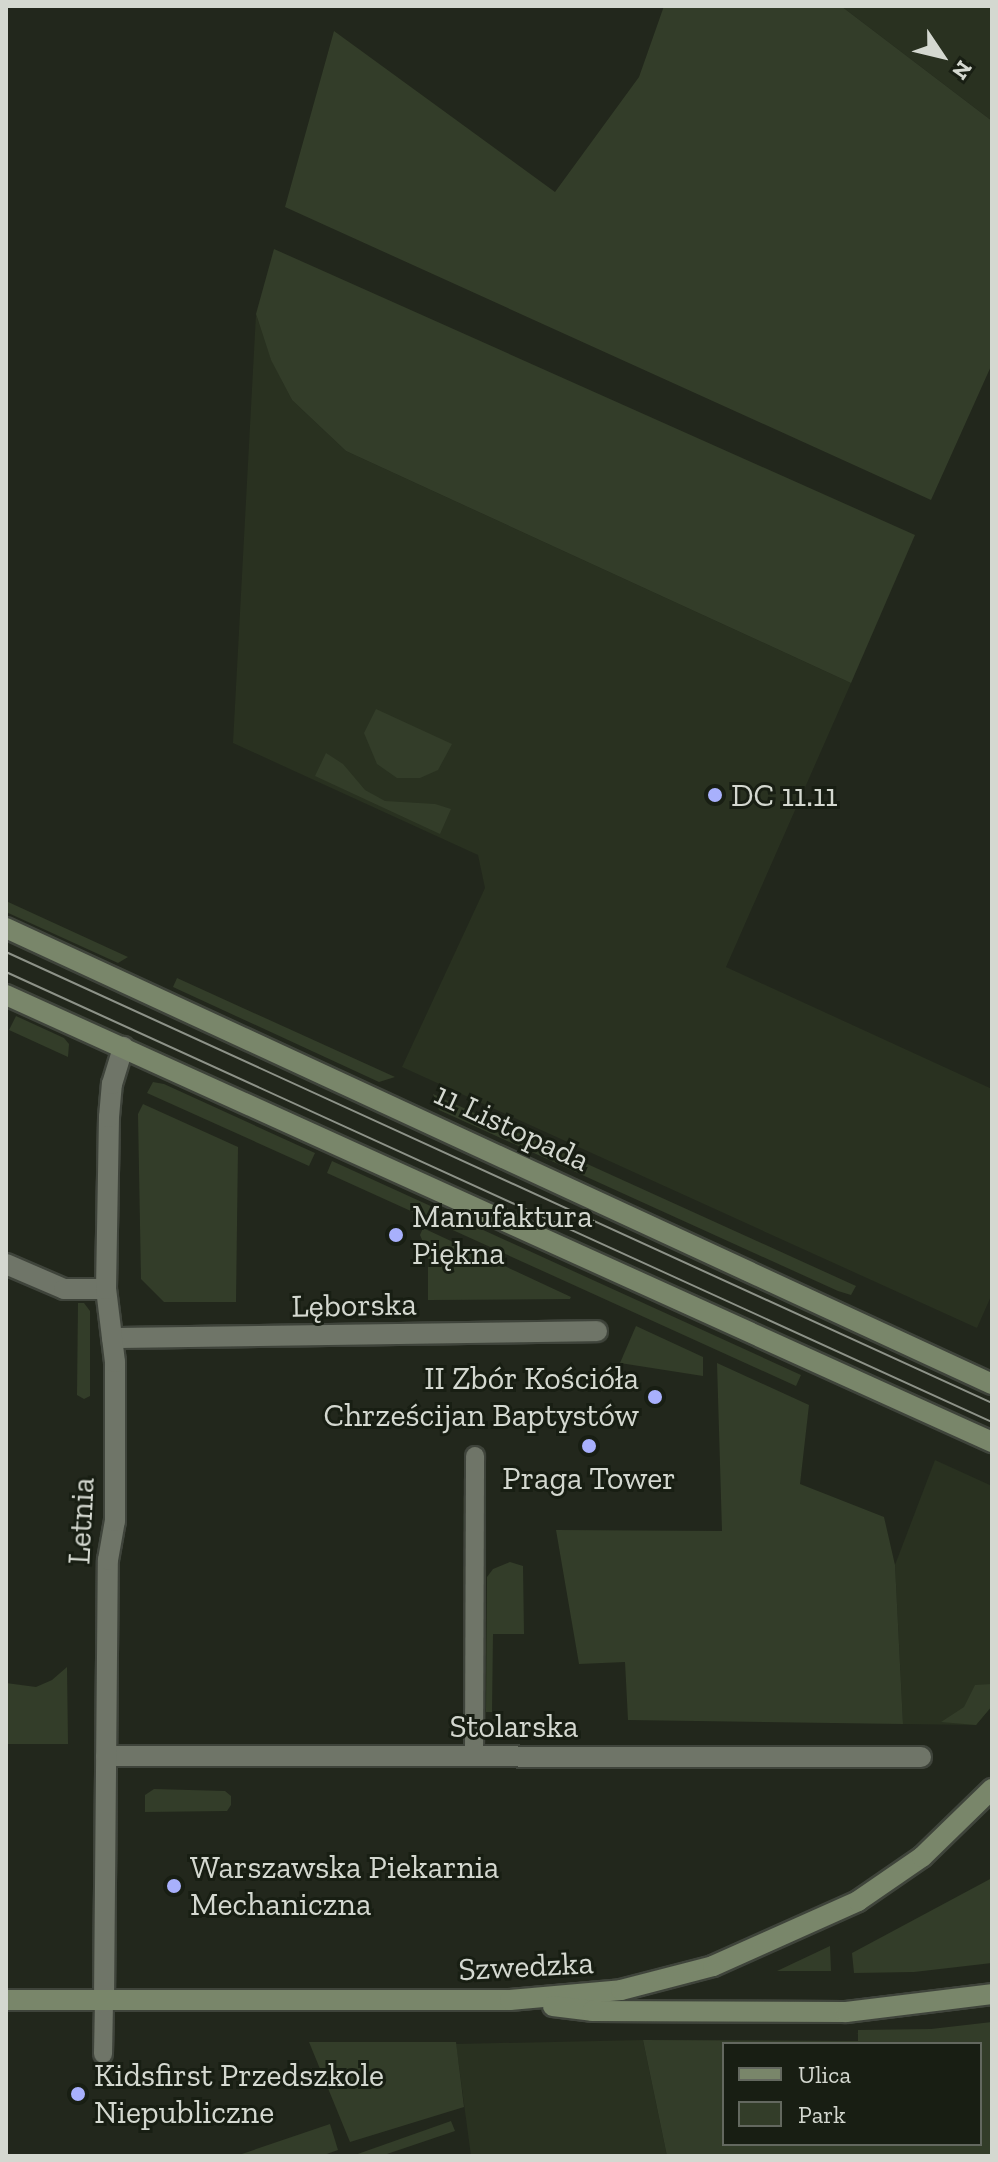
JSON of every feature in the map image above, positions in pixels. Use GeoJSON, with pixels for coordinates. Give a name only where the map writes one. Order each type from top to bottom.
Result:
{"type":"FeatureCollection","features":[{"type":"Feature","properties":{"kind":"street","name":"11 Listopada"},"geometry":{"type":"LineString","coordinates":[[6,928],[992,1384]]}},
{"type":"Feature","properties":{"kind":"street"},"geometry":{"type":"LineString","coordinates":[[6,995],[992,1442]]}},
{"type":"Feature","properties":{"kind":"street","name":"Letnia"},"geometry":{"type":"LineString","coordinates":[[104,2000],[108,1560],[115,1521],[112,1338],[106,1289],[109,1117],[112,1084],[123,1047]]}},
{"type":"Feature","properties":{"kind":"street"},"geometry":{"type":"LineString","coordinates":[[6,1264],[64,1289],[106,1289]]}},
{"type":"Feature","properties":{"kind":"street","name":"Lęborska"},"geometry":{"type":"LineString","coordinates":[[112,1338],[597,1331]]}},
{"type":"Feature","properties":{"kind":"street","name":"Stolarska"},"geometry":{"type":"LineString","coordinates":[[106,1756],[921,1757]]}},
{"type":"Feature","properties":{"kind":"street","name":"Szwedzka"},"geometry":{"type":"LineString","coordinates":[[6,2000],[510,2000],[621,1990],[713,1966],[815,1923],[858,1901],[922,1857],[992,1789]]}},
{"type":"Feature","properties":{"kind":"street"},"geometry":{"type":"LineString","coordinates":[[510,2000],[592,2011],[846,2012],[992,1994]]}},
{"type":"Feature","properties":{"kind":"lane"},"geometry":{"type":"LineString","coordinates":[[474,1756],[475,1456]]}},
{"type":"Feature","properties":{"kind":"lane"},"geometry":{"type":"LineString","coordinates":[[103,2054],[104,2000]]}},
{"type":"Feature","properties":{"kind":"shaded area"},"geometry":{"type":"Polygon","coordinates":[[[841,6],[992,6],[992,121],[841,6]]]}},
{"type":"Feature","properties":{"kind":"shaded area"},"geometry":{"type":"Polygon","coordinates":[[[256,314],[271,359],[292,400],[346,451],[851,683],[726,967],[992,1089],[992,1294],[977,1328],[402,1067],[485,888],[478,855],[233,743],[256,314]]]}},
{"type":"Feature","properties":{"kind":"shaded area"},"geometry":{"type":"Polygon","coordinates":[[[935,1460],[992,1486],[992,1706],[976,1725],[903,1724],[895,1565],[935,1460]]]}},
{"type":"Feature","properties":{"kind":"shaded area"},"geometry":{"type":"Polygon","coordinates":[[[643,2040],[667,2156],[471,2156],[456,2044],[643,2040]]]}},
{"type":"Feature","properties":{"kind":"green space"},"geometry":{"type":"Polygon","coordinates":[[[664,6],[841,6],[992,121],[992,364],[931,500],[285,207],[334,31],[555,192],[639,77],[664,6]]]}},
{"type":"Feature","properties":{"kind":"green space"},"geometry":{"type":"Polygon","coordinates":[[[274,249],[915,535],[851,683],[346,451],[292,400],[271,360],[256,314],[274,249]]]}},
{"type":"Feature","properties":{"kind":"green space"},"geometry":{"type":"Polygon","coordinates":[[[376,709],[452,744],[438,770],[420,778],[397,778],[377,764],[364,733],[376,709]]]}},
{"type":"Feature","properties":{"kind":"green space"},"geometry":{"type":"Polygon","coordinates":[[[326,753],[343,764],[365,790],[385,801],[435,804],[451,809],[440,834],[315,776],[326,753]]]}},
{"type":"Feature","properties":{"kind":"green space"},"geometry":{"type":"Polygon","coordinates":[[[6,901],[128,957],[118,963],[6,912],[6,901]]]}},
{"type":"Feature","properties":{"kind":"green space"},"geometry":{"type":"Polygon","coordinates":[[[177,978],[395,1077],[379,1082],[173,987],[177,978]]]}},
{"type":"Feature","properties":{"kind":"green space"},"geometry":{"type":"Polygon","coordinates":[[[16,1016],[64,1038],[69,1044],[68,1057],[9,1030],[16,1016]]]}},
{"type":"Feature","properties":{"kind":"green space"},"geometry":{"type":"Polygon","coordinates":[[[153,1082],[164,1084],[315,1153],[309,1166],[147,1093],[153,1082]]]}},
{"type":"Feature","properties":{"kind":"green space"},"geometry":{"type":"Polygon","coordinates":[[[433,1094],[856,1286],[851,1295],[838,1291],[439,1110],[433,1094]]]}},
{"type":"Feature","properties":{"kind":"green space"},"geometry":{"type":"Polygon","coordinates":[[[143,1104],[238,1147],[236,1302],[164,1302],[141,1279],[138,1114],[143,1104]]]}},
{"type":"Feature","properties":{"kind":"green space"},"geometry":{"type":"Polygon","coordinates":[[[332,1161],[801,1375],[796,1386],[327,1173],[332,1161]]]}},
{"type":"Feature","properties":{"kind":"green space"},"geometry":{"type":"Polygon","coordinates":[[[423,1228],[571,1297],[428,1300],[428,1254],[420,1235],[423,1228]]]}},
{"type":"Feature","properties":{"kind":"green space"},"geometry":{"type":"Polygon","coordinates":[[[78,1303],[84,1303],[90,1311],[90,1396],[84,1399],[77,1395],[78,1303]]]}},
{"type":"Feature","properties":{"kind":"green space"},"geometry":{"type":"Polygon","coordinates":[[[636,1326],[703,1357],[703,1376],[620,1363],[636,1326]]]}},
{"type":"Feature","properties":{"kind":"green space"},"geometry":{"type":"Polygon","coordinates":[[[717,1363],[809,1405],[800,1484],[884,1517],[895,1565],[903,1724],[628,1720],[625,1662],[579,1664],[556,1530],[722,1531],[717,1363]]]}},
{"type":"Feature","properties":{"kind":"green space"},"geometry":{"type":"Polygon","coordinates":[[[510,1562],[523,1566],[524,1634],[493,1634],[492,1712],[486,1712],[487,1577],[493,1569],[510,1562]]]}},
{"type":"Feature","properties":{"kind":"green space"},"geometry":{"type":"Polygon","coordinates":[[[67,1667],[68,1744],[6,1744],[6,1683],[36,1687],[52,1680],[67,1667]]]}},
{"type":"Feature","properties":{"kind":"green space"},"geometry":{"type":"Polygon","coordinates":[[[992,1684],[992,1706],[976,1725],[941,1722],[964,1707],[975,1685],[992,1684]]]}},
{"type":"Feature","properties":{"kind":"green space"},"geometry":{"type":"Polygon","coordinates":[[[154,1789],[225,1791],[231,1796],[231,1805],[227,1811],[145,1812],[145,1795],[154,1789]]]}},
{"type":"Feature","properties":{"kind":"green space"},"geometry":{"type":"Polygon","coordinates":[[[992,1878],[992,1963],[914,1972],[854,1973],[852,1953],[992,1878]]]}},
{"type":"Feature","properties":{"kind":"green space"},"geometry":{"type":"Polygon","coordinates":[[[830,1946],[831,1971],[777,1971],[830,1946]]]}},
{"type":"Feature","properties":{"kind":"green space"},"geometry":{"type":"Polygon","coordinates":[[[992,2022],[992,2156],[667,2156],[643,2040],[858,2041],[858,2030],[931,2029],[992,2022]]]}},
{"type":"Feature","properties":{"kind":"green space"},"geometry":{"type":"Polygon","coordinates":[[[309,2042],[456,2042],[464,2107],[350,2142],[309,2042]]]}},
{"type":"Feature","properties":{"kind":"green space"},"geometry":{"type":"Polygon","coordinates":[[[451,2121],[455,2131],[381,2156],[352,2156],[451,2121]]]}},
{"type":"Feature","properties":{"kind":"green space"},"geometry":{"type":"Polygon","coordinates":[[[330,2124],[338,2150],[321,2156],[236,2156],[330,2124]]]}},
{"type":"Feature","properties":{"kind":"tram line"},"geometry":{"type":"LineString","coordinates":[[6,952],[992,1403]]}},
{"type":"Feature","properties":{"kind":"tram line"},"geometry":{"type":"LineString","coordinates":[[6,972],[992,1422]]}},
{"type":"Feature","properties":{"kind":"place","name":"DC 11.11"},"geometry":{"type":"Point","coordinates":[715,795]}},
{"type":"Feature","properties":{"kind":"place","name":"Manufaktura Piękna"},"geometry":{"type":"Point","coordinates":[396,1235]}},
{"type":"Feature","properties":{"kind":"place","name":"II Zbór Kościóła Chrześcijan Baptystów"},"geometry":{"type":"Point","coordinates":[655,1397]}},
{"type":"Feature","properties":{"kind":"place","name":"Praga Tower"},"geometry":{"type":"Point","coordinates":[589,1446]}},
{"type":"Feature","properties":{"kind":"place","name":"Warszawska Piekarnia Mechaniczna"},"geometry":{"type":"Point","coordinates":[174,1886]}},
{"type":"Feature","properties":{"kind":"place","name":"Kidsfirst Przedszkole Niepubliczne"},"geometry":{"type":"Point","coordinates":[78,2094]}}]}
